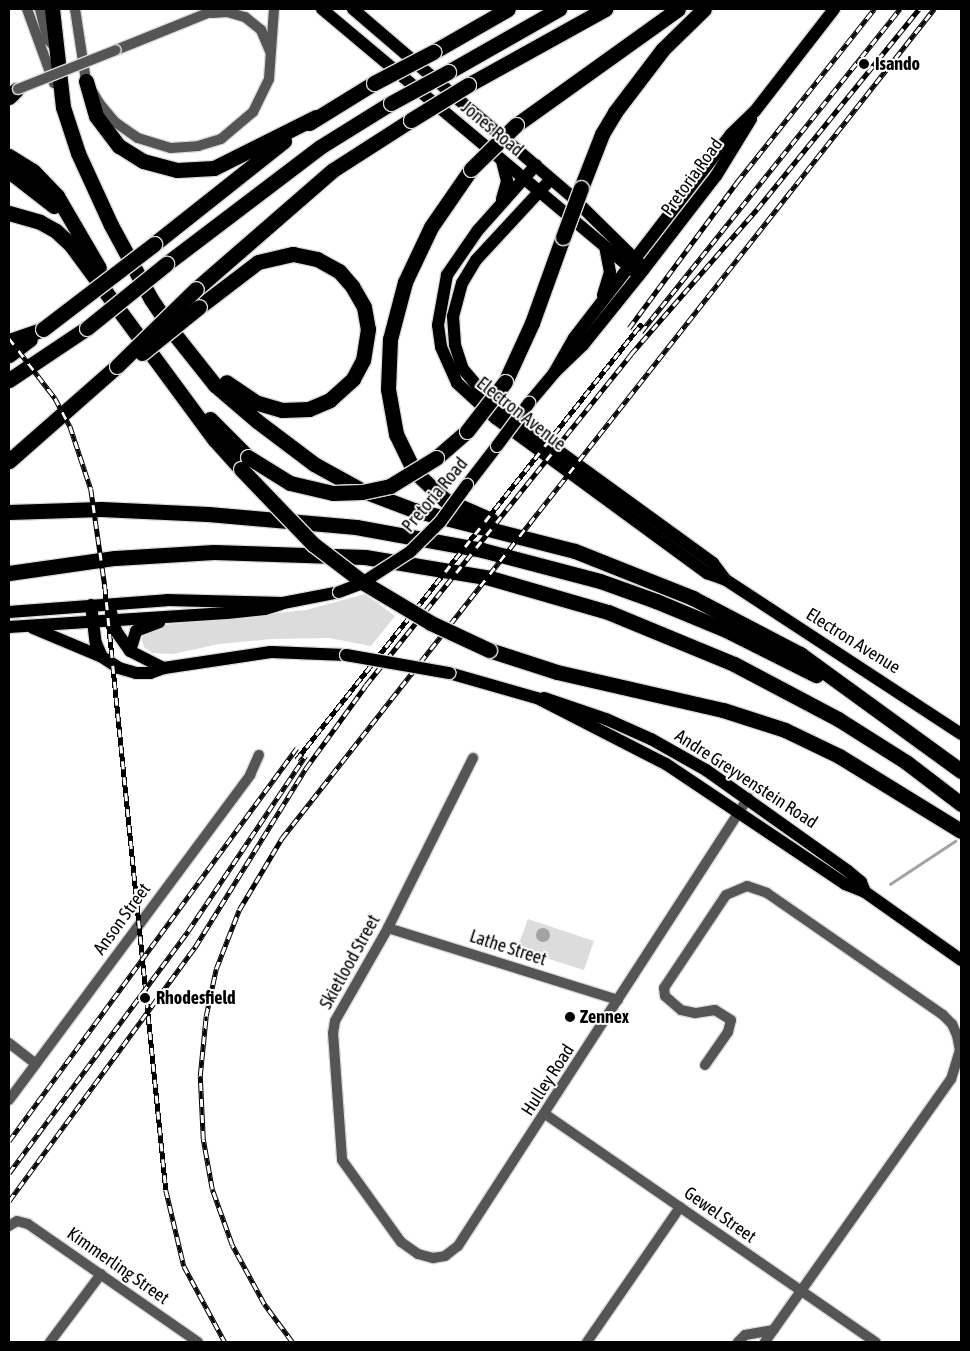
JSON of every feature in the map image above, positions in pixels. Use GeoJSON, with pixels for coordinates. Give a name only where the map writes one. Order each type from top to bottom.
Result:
{"type":"FeatureCollection","features":[{"type":"Feature","properties":{"kind":"highway"},"geometry":{"type":"LineString","coordinates":[[52,9],[63,107],[78,153],[111,225],[151,299],[188,352],[215,385],[257,421],[314,464],[361,490],[414,510],[555,546],[621,567]]}},
{"type":"Feature","properties":{"kind":"highway"},"geometry":{"type":"LineString","coordinates":[[448,43],[487,9]]}},
{"type":"Feature","properties":{"kind":"highway"},"geometry":{"type":"LineString","coordinates":[[86,81],[96,116],[119,146],[143,161],[177,170],[214,168],[316,117],[508,9]]}},
{"type":"Feature","properties":{"kind":"highway"},"geometry":{"type":"LineString","coordinates":[[9,380],[87,328],[166,264],[320,147],[391,103],[559,9]]}},
{"type":"Feature","properties":{"kind":"highway"},"geometry":{"type":"LineString","coordinates":[[120,367],[196,289],[333,170],[468,86],[605,9]]}},
{"type":"Feature","properties":{"kind":"highway"},"geometry":{"type":"LineString","coordinates":[[678,9],[516,125],[471,169],[450,197],[419,248],[396,311],[390,339],[388,389],[392,420],[401,446],[426,484],[459,508],[568,544],[693,598],[800,654],[961,770]]}},
{"type":"Feature","properties":{"kind":"highway"},"geometry":{"type":"LineString","coordinates":[[244,463],[290,483],[333,493],[362,492],[390,486],[436,458],[467,431],[505,382],[532,323],[562,237],[602,134],[631,88],[663,49],[704,9]]}},
{"type":"Feature","properties":{"kind":"highway"},"geometry":{"type":"LineString","coordinates":[[9,355],[316,117]]}},
{"type":"Feature","properties":{"kind":"highway"},"geometry":{"type":"LineString","coordinates":[[9,156],[46,183],[84,241],[132,323],[187,402],[244,463],[288,521],[346,570],[431,623],[489,650],[550,670],[723,710],[785,730],[839,756],[961,831]]}},
{"type":"Feature","properties":{"kind":"highway"},"geometry":{"type":"LineString","coordinates":[[9,171],[45,196],[84,241]]}},
{"type":"Feature","properties":{"kind":"highway"},"geometry":{"type":"LineString","coordinates":[[9,213],[40,222],[56,231],[132,323]]}},
{"type":"Feature","properties":{"kind":"highway"},"geometry":{"type":"LineString","coordinates":[[9,461],[105,377],[258,262],[282,254],[311,257],[339,271],[352,286],[367,319],[366,349],[359,371],[335,396],[310,409],[289,410],[269,408],[247,398],[188,352]]}},
{"type":"Feature","properties":{"kind":"highway"},"geometry":{"type":"LineString","coordinates":[[9,341],[41,331]]}},
{"type":"Feature","properties":{"kind":"highway"},"geometry":{"type":"LineString","coordinates":[[9,512],[101,510],[208,514],[356,527],[482,550],[590,578],[656,601],[786,659],[870,704]]}},
{"type":"Feature","properties":{"kind":"highway"},"geometry":{"type":"LineString","coordinates":[[9,573],[115,558],[214,552],[365,557],[490,578],[608,612],[734,664],[838,720],[906,762],[961,804]]}},
{"type":"Feature","properties":{"kind":"main road","name":"Jones Road"},"geometry":{"type":"LineString","coordinates":[[322,9],[560,210],[605,247],[637,268]]}},
{"type":"Feature","properties":{"kind":"main road","name":"Jones Road"},"geometry":{"type":"LineString","coordinates":[[353,9],[536,165],[637,268]]}},
{"type":"Feature","properties":{"kind":"main road","name":"Pretoria Road"},"geometry":{"type":"LineString","coordinates":[[554,373],[562,354],[598,306],[637,268],[716,176],[742,137],[755,111],[834,9]]}},
{"type":"Feature","properties":{"kind":"main road"},"geometry":{"type":"LineString","coordinates":[[497,208],[507,181],[501,159]]}},
{"type":"Feature","properties":{"kind":"main road","name":"Electron Avenue"},"geometry":{"type":"LineString","coordinates":[[536,165],[497,208],[454,262],[443,289],[438,314],[439,336],[445,359],[457,383],[477,404],[586,486],[707,573],[726,580],[961,734]]}},
{"type":"Feature","properties":{"kind":"main road","name":"Electron Avenue"},"geometry":{"type":"LineString","coordinates":[[551,179],[476,260],[457,295],[453,329],[463,369],[490,401],[713,563],[726,580]]}},
{"type":"Feature","properties":{"kind":"main road"},"geometry":{"type":"LineString","coordinates":[[522,210],[539,204],[560,210]]}},
{"type":"Feature","properties":{"kind":"main road"},"geometry":{"type":"LineString","coordinates":[[598,306],[610,272],[605,247]]}},
{"type":"Feature","properties":{"kind":"main road","name":"Pretoria Road"},"geometry":{"type":"LineString","coordinates":[[9,627],[265,609],[283,603],[339,592],[362,583],[410,552],[440,522],[529,403],[554,373],[583,345],[637,268]]}},
{"type":"Feature","properties":{"kind":"main road","name":"Pretoria Road"},"geometry":{"type":"LineString","coordinates":[[9,612],[110,603],[226,599],[283,603]]}},
{"type":"Feature","properties":{"kind":"main road"},"geometry":{"type":"LineString","coordinates":[[110,603],[113,620],[130,651],[164,668]]}},
{"type":"Feature","properties":{"kind":"main road"},"geometry":{"type":"LineString","coordinates":[[91,605],[96,643],[102,657]]}},
{"type":"Feature","properties":{"kind":"main road"},"geometry":{"type":"LineString","coordinates":[[130,651],[133,635],[140,628],[185,616]]}},
{"type":"Feature","properties":{"kind":"main road","name":"Andre Greyvenstein Road"},"geometry":{"type":"LineString","coordinates":[[24,625],[52,634],[102,657],[119,668],[136,673],[150,673],[164,668],[271,652],[346,655],[449,673],[537,698],[570,705],[651,739],[748,798],[856,877],[865,892]]}},
{"type":"Feature","properties":{"kind":"main road","name":"Andre Greyvenstein Road"},"geometry":{"type":"LineString","coordinates":[[537,698],[666,764],[845,884],[865,892],[961,960]]}},
{"type":"Feature","properties":{"kind":"street"},"geometry":{"type":"LineString","coordinates":[[27,9],[63,107]]}},
{"type":"Feature","properties":{"kind":"street"},"geometry":{"type":"LineString","coordinates":[[40,9],[48,40],[56,49]]}},
{"type":"Feature","properties":{"kind":"street"},"geometry":{"type":"LineString","coordinates":[[74,9],[86,81],[108,115],[138,138],[172,148],[198,146],[232,132],[253,112],[265,92],[272,57],[274,9]]}},
{"type":"Feature","properties":{"kind":"street"},"geometry":{"type":"LineString","coordinates":[[79,41],[81,9]]}},
{"type":"Feature","properties":{"kind":"street"},"geometry":{"type":"LineString","coordinates":[[13,91],[218,9]]}},
{"type":"Feature","properties":{"kind":"street"},"geometry":{"type":"LineString","coordinates":[[202,15],[227,12],[246,18],[265,36],[272,57]]}},
{"type":"Feature","properties":{"kind":"street","name":"Anson Street"},"geometry":{"type":"LineString","coordinates":[[9,1100],[245,781],[259,755]]}},
{"type":"Feature","properties":{"kind":"street","name":"Skietlood Street"},"geometry":{"type":"LineString","coordinates":[[425,1256],[411,1250],[397,1237],[345,1167],[339,1148],[335,1021],[388,928],[473,758]]}},
{"type":"Feature","properties":{"kind":"street","name":"Hulley Road"},"geometry":{"type":"LineString","coordinates":[[425,1256],[445,1256],[458,1246],[748,798]]}},
{"type":"Feature","properties":{"kind":"street"},"geometry":{"type":"LineString","coordinates":[[706,1065],[728,1032],[731,1020],[715,1010],[695,1013],[681,1010],[664,996],[664,988],[719,904],[729,892],[741,887],[754,887],[767,893],[943,1015],[955,1030],[960,1050],[951,1078],[765,1342]]}},
{"type":"Feature","properties":{"kind":"street","name":"Lathe Street"},"geometry":{"type":"LineString","coordinates":[[388,928],[618,1000]]}},
{"type":"Feature","properties":{"kind":"street"},"geometry":{"type":"LineString","coordinates":[[9,1043],[36,1064]]}},
{"type":"Feature","properties":{"kind":"street","name":"Gewel Street"},"geometry":{"type":"LineString","coordinates":[[545,1114],[876,1342]]}},
{"type":"Feature","properties":{"kind":"street"},"geometry":{"type":"LineString","coordinates":[[587,1342],[680,1207]]}},
{"type":"Feature","properties":{"kind":"street","name":"Kimmerling Street"},"geometry":{"type":"LineString","coordinates":[[13,1223],[28,1224],[198,1342]]}},
{"type":"Feature","properties":{"kind":"street"},"geometry":{"type":"LineString","coordinates":[[50,1342],[101,1274]]}},
{"type":"Feature","properties":{"kind":"street"},"geometry":{"type":"LineString","coordinates":[[738,1342],[745,1335],[774,1330]]}},
{"type":"Feature","properties":{"kind":"shaded area"},"geometry":{"type":"Polygon","coordinates":[[[365,594],[395,616],[371,646],[329,638],[272,639],[219,644],[173,654],[152,653],[144,647],[142,640],[143,631],[154,626],[306,610],[365,594]]]}},
{"type":"Feature","properties":{"kind":"shaded area"},"geometry":{"type":"Polygon","coordinates":[[[528,919],[594,941],[584,970],[517,949],[528,919]]]}},
{"type":"Feature","properties":{"kind":"shaded area"},"geometry":{"type":"Polygon","coordinates":[[[540,928],[546,928],[550,935],[546,942],[540,942],[536,938],[536,932],[540,928]]]}},
{"type":"Feature","properties":{"kind":"waterway"},"geometry":{"type":"LineString","coordinates":[[890,884],[955,841]]}},
{"type":"Feature","properties":{"kind":"railway"},"geometry":{"type":"LineString","coordinates":[[629,328],[737,182],[874,9]]}},
{"type":"Feature","properties":{"kind":"railway"},"geometry":{"type":"LineString","coordinates":[[641,332],[900,9]]}},
{"type":"Feature","properties":{"kind":"railway"},"geometry":{"type":"LineString","coordinates":[[9,1201],[195,947],[306,768],[366,685],[631,354],[757,209],[919,9]]}},
{"type":"Feature","properties":{"kind":"railway"},"geometry":{"type":"LineString","coordinates":[[292,1342],[264,1304],[232,1245],[212,1189],[203,1139],[200,1076],[206,1016],[216,969],[239,910],[282,838],[934,9]]}},
{"type":"Feature","properties":{"kind":"railway"},"geometry":{"type":"LineString","coordinates":[[296,760],[642,323]]}},
{"type":"Feature","properties":{"kind":"railway"},"geometry":{"type":"LineString","coordinates":[[9,338],[55,398],[70,426],[91,489],[105,586],[166,1190],[184,1266],[225,1342]]}},
{"type":"Feature","properties":{"kind":"railway"},"geometry":{"type":"LineString","coordinates":[[9,1141],[297,748]]}},
{"type":"Feature","properties":{"kind":"railway"},"geometry":{"type":"LineString","coordinates":[[9,1173],[188,931],[305,756]]}},
{"type":"Feature","properties":{"kind":"place","name":"Isando"},"geometry":{"type":"Point","coordinates":[864,64]}},
{"type":"Feature","properties":{"kind":"place","name":"Rhodesfield"},"geometry":{"type":"Point","coordinates":[145,998]}},
{"type":"Feature","properties":{"kind":"place","name":"Zennex"},"geometry":{"type":"Point","coordinates":[570,1017]}}]}
